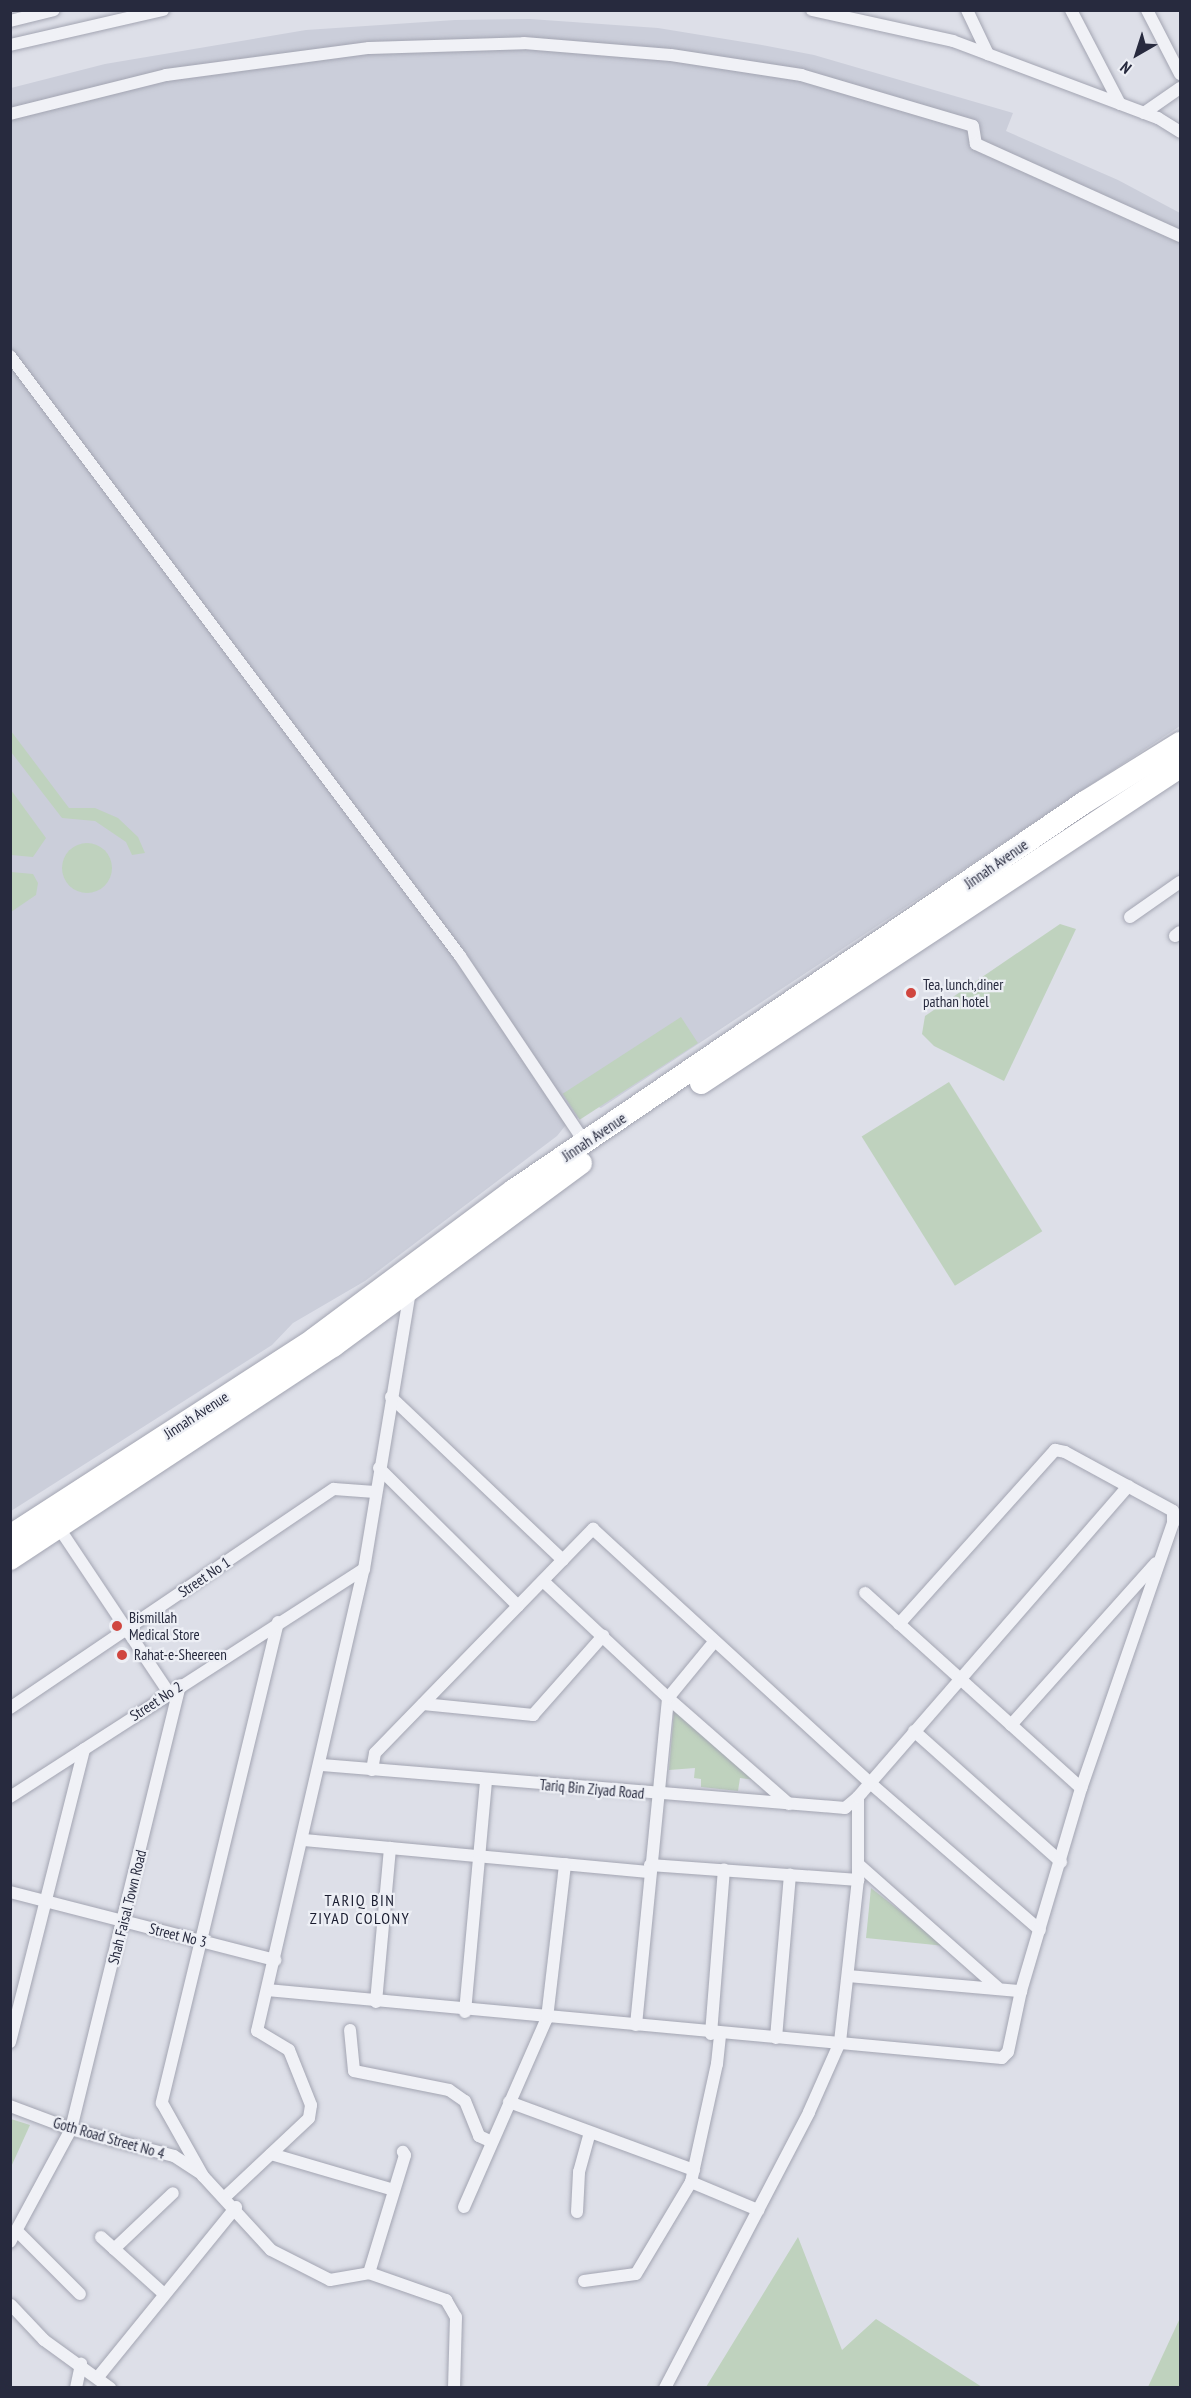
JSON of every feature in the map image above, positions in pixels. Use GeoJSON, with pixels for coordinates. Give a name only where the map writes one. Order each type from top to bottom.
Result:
{"type":"FeatureCollection","features":[{"type":"Feature","properties":{"kind":"highway","name":"Jinnah Avenue"},"geometry":{"type":"LineString","coordinates":[[10,1536],[314,1339],[514,1190],[1085,802],[1180,743]]}},
{"type":"Feature","properties":{"kind":"highway","name":"Jinnah Avenue"},"geometry":{"type":"LineString","coordinates":[[10,1559],[410,1291],[580,1163],[1180,767]]}},
{"type":"Feature","properties":{"kind":"street"},"geometry":{"type":"LineString","coordinates":[[10,21],[54,10]]}},
{"type":"Feature","properties":{"kind":"street"},"geometry":{"type":"LineString","coordinates":[[105,10],[111,22]]}},
{"type":"Feature","properties":{"kind":"street"},"geometry":{"type":"LineString","coordinates":[[10,45],[164,10]]}},
{"type":"Feature","properties":{"kind":"street"},"geometry":{"type":"LineString","coordinates":[[812,10],[953,41],[1144,113],[1180,132]]}},
{"type":"Feature","properties":{"kind":"street"},"geometry":{"type":"LineString","coordinates":[[967,10],[988,54]]}},
{"type":"Feature","properties":{"kind":"street"},"geometry":{"type":"LineString","coordinates":[[1071,10],[1119,104]]}},
{"type":"Feature","properties":{"kind":"street"},"geometry":{"type":"LineString","coordinates":[[1147,10],[1180,74]]}},
{"type":"Feature","properties":{"kind":"street"},"geometry":{"type":"LineString","coordinates":[[10,114],[166,75],[369,48],[524,43],[671,55],[801,75],[973,126],[976,144],[1180,236]]}},
{"type":"Feature","properties":{"kind":"street"},"geometry":{"type":"LineString","coordinates":[[1144,113],[1180,88]]}},
{"type":"Feature","properties":{"kind":"street"},"geometry":{"type":"LineString","coordinates":[[10,356],[460,956],[585,1143]]}},
{"type":"Feature","properties":{"kind":"street"},"geometry":{"type":"LineString","coordinates":[[1130,917],[1180,882]]}},
{"type":"Feature","properties":{"kind":"street"},"geometry":{"type":"LineString","coordinates":[[225,2197],[309,2118],[311,2105],[289,2050],[257,2031],[322,1765],[364,1569],[410,1291]]}},
{"type":"Feature","properties":{"kind":"street"},"geometry":{"type":"LineString","coordinates":[[391,1397],[563,1560]]}},
{"type":"Feature","properties":{"kind":"street"},"geometry":{"type":"LineString","coordinates":[[267,1990],[465,2012],[636,2025],[715,2034],[840,2042],[1002,2058],[1008,2052],[1021,1991],[1082,1788],[1173,1523],[1173,1511],[1054,1450],[899,1624]]}},
{"type":"Feature","properties":{"kind":"street"},"geometry":{"type":"LineString","coordinates":[[379,1468],[518,1606]]}},
{"type":"Feature","properties":{"kind":"street"},"geometry":{"type":"LineString","coordinates":[[665,2388],[758,2210],[840,2042],[858,1880],[858,1797],[958,1678],[1128,1486]]}},
{"type":"Feature","properties":{"kind":"street","name":"Street No 1"},"geometry":{"type":"LineString","coordinates":[[10,1708],[334,1489],[375,1492]]}},
{"type":"Feature","properties":{"kind":"street"},"geometry":{"type":"LineString","coordinates":[[59,1528],[169,1692]]}},
{"type":"Feature","properties":{"kind":"street"},"geometry":{"type":"LineString","coordinates":[[372,1770],[375,1753],[593,1528],[714,1642],[869,1782],[1040,1930]]}},
{"type":"Feature","properties":{"kind":"street"},"geometry":{"type":"LineString","coordinates":[[1011,1725],[1161,1557]]}},
{"type":"Feature","properties":{"kind":"street","name":"Street No 2"},"geometry":{"type":"LineString","coordinates":[[10,1797],[169,1692],[364,1569]]}},
{"type":"Feature","properties":{"kind":"street"},"geometry":{"type":"LineString","coordinates":[[543,1581],[668,1698],[789,1804]]}},
{"type":"Feature","properties":{"kind":"street"},"geometry":{"type":"LineString","coordinates":[[865,1593],[1082,1788]]}},
{"type":"Feature","properties":{"kind":"street"},"geometry":{"type":"LineString","coordinates":[[278,1622],[162,2103],[203,2176],[236,2207],[271,2250],[330,2280],[369,2273],[446,2300],[456,2317],[454,2388]]}},
{"type":"Feature","properties":{"kind":"street"},"geometry":{"type":"LineString","coordinates":[[423,1704],[533,1715],[603,1635]]}},
{"type":"Feature","properties":{"kind":"street"},"geometry":{"type":"LineString","coordinates":[[636,2025],[649,1868],[668,1698],[714,1642]]}},
{"type":"Feature","properties":{"kind":"street","name":"Shah Faisal Town Road"},"geometry":{"type":"LineString","coordinates":[[14,2236],[71,2129],[125,1921],[180,1685]]}},
{"type":"Feature","properties":{"kind":"street"},"geometry":{"type":"LineString","coordinates":[[914,1731],[1061,1862]]}},
{"type":"Feature","properties":{"kind":"street"},"geometry":{"type":"LineString","coordinates":[[10,2042],[84,1749]]}},
{"type":"Feature","properties":{"kind":"street","name":"Tariq Bin Ziyad Road"},"geometry":{"type":"LineString","coordinates":[[322,1765],[657,1795],[844,1808],[858,1797]]}},
{"type":"Feature","properties":{"kind":"street"},"geometry":{"type":"LineString","coordinates":[[465,2012],[486,1780]]}},
{"type":"Feature","properties":{"kind":"street"},"geometry":{"type":"LineString","coordinates":[[304,1840],[565,1864],[724,1870],[858,1880]]}},
{"type":"Feature","properties":{"kind":"street"},"geometry":{"type":"LineString","coordinates":[[376,2002],[390,1848]]}},
{"type":"Feature","properties":{"kind":"street"},"geometry":{"type":"LineString","coordinates":[[464,2207],[547,2018],[565,1864]]}},
{"type":"Feature","properties":{"kind":"street"},"geometry":{"type":"LineString","coordinates":[[858,1864],[997,1987]]}},
{"type":"Feature","properties":{"kind":"street"},"geometry":{"type":"LineString","coordinates":[[585,2281],[636,2274],[692,2176],[717,2064],[715,2034],[724,1870]]}},
{"type":"Feature","properties":{"kind":"street"},"geometry":{"type":"LineString","coordinates":[[776,2038],[790,1875]]}},
{"type":"Feature","properties":{"kind":"street","name":"Street No 3"},"geometry":{"type":"LineString","coordinates":[[10,1892],[275,1960]]}},
{"type":"Feature","properties":{"kind":"street"},"geometry":{"type":"LineString","coordinates":[[848,1976],[997,1987],[1021,1991]]}},
{"type":"Feature","properties":{"kind":"street"},"geometry":{"type":"LineString","coordinates":[[350,2030],[354,2071],[449,2090],[465,2101],[479,2136],[492,2142]]}},
{"type":"Feature","properties":{"kind":"street"},"geometry":{"type":"LineString","coordinates":[[509,2102],[590,2132],[692,2176],[758,2210]]}},
{"type":"Feature","properties":{"kind":"street","name":"Goth Road Street No 4"},"geometry":{"type":"LineString","coordinates":[[10,2106],[71,2129],[174,2156],[203,2176]]}},
{"type":"Feature","properties":{"kind":"street"},"geometry":{"type":"LineString","coordinates":[[577,2212],[579,2172],[590,2132]]}},
{"type":"Feature","properties":{"kind":"street"},"geometry":{"type":"LineString","coordinates":[[369,2273],[405,2155],[403,2152]]}},
{"type":"Feature","properties":{"kind":"street"},"geometry":{"type":"LineString","coordinates":[[271,2154],[394,2190]]}},
{"type":"Feature","properties":{"kind":"street"},"geometry":{"type":"LineString","coordinates":[[114,2249],[173,2193]]}},
{"type":"Feature","properties":{"kind":"street"},"geometry":{"type":"LineString","coordinates":[[98,2377],[163,2293],[236,2207]]}},
{"type":"Feature","properties":{"kind":"street"},"geometry":{"type":"LineString","coordinates":[[14,2236],[80,2294]]}},
{"type":"Feature","properties":{"kind":"street"},"geometry":{"type":"LineString","coordinates":[[101,2237],[163,2293]]}},
{"type":"Feature","properties":{"kind":"street"},"geometry":{"type":"LineString","coordinates":[[11,2305],[44,2340],[81,2364],[110,2388]]}},
{"type":"Feature","properties":{"kind":"street"},"geometry":{"type":"LineString","coordinates":[[76,2388],[81,2364]]}},
{"type":"Feature","properties":{"kind":"shaded area"},"geometry":{"type":"Polygon","coordinates":[[[530,19],[658,28],[814,55],[1013,113],[1006,131],[1118,180],[1180,213],[1180,726],[601,1108],[596,1106],[565,1126],[557,1136],[365,1281],[293,1323],[272,1345],[11,1511],[11,88],[105,64],[306,30],[455,20],[530,19]]]}},
{"type":"Feature","properties":{"kind":"green space"},"geometry":{"type":"Polygon","coordinates":[[[11,731],[69,808],[95,808],[118,818],[138,837],[145,853],[132,855],[126,842],[95,821],[62,818],[11,752],[11,731]]]}},
{"type":"Feature","properties":{"kind":"green space"},"geometry":{"type":"Polygon","coordinates":[[[11,790],[46,838],[33,857],[11,855],[11,790]]]}},
{"type":"Feature","properties":{"kind":"green space"},"geometry":{"type":"Polygon","coordinates":[[[82,843],[92,843],[105,850],[112,863],[112,873],[105,886],[92,893],[82,893],[73,889],[66,882],[62,873],[62,863],[66,854],[73,847],[82,843]]]}},
{"type":"Feature","properties":{"kind":"green space"},"geometry":{"type":"Polygon","coordinates":[[[11,872],[33,874],[38,883],[36,895],[11,912],[11,872]]]}},
{"type":"Feature","properties":{"kind":"green space"},"geometry":{"type":"Polygon","coordinates":[[[1060,924],[1076,929],[1004,1081],[934,1046],[922,1034],[925,1016],[1060,924]]]}},
{"type":"Feature","properties":{"kind":"green space"},"geometry":{"type":"Polygon","coordinates":[[[681,1017],[698,1043],[580,1120],[563,1094],[681,1017]]]}},
{"type":"Feature","properties":{"kind":"green space"},"geometry":{"type":"Polygon","coordinates":[[[949,1082],[1042,1231],[955,1286],[862,1137],[949,1082]]]}},
{"type":"Feature","properties":{"kind":"green space"},"geometry":{"type":"Polygon","coordinates":[[[674,1711],[756,1780],[740,1778],[738,1791],[701,1787],[701,1779],[694,1778],[695,1768],[669,1770],[674,1711]]]}},
{"type":"Feature","properties":{"kind":"green space"},"geometry":{"type":"Polygon","coordinates":[[[871,1888],[945,1946],[866,1938],[871,1888]]]}},
{"type":"Feature","properties":{"kind":"green space"},"geometry":{"type":"Polygon","coordinates":[[[10,2119],[30,2125],[11,2167],[10,2119]]]}},
{"type":"Feature","properties":{"kind":"green space"},"geometry":{"type":"Polygon","coordinates":[[[798,2237],[842,2350],[876,2319],[982,2387],[706,2387],[798,2237]]]}},
{"type":"Feature","properties":{"kind":"green space"},"geometry":{"type":"Polygon","coordinates":[[[1180,2318],[1180,2387],[1148,2387],[1180,2318]]]}},
{"type":"Feature","properties":{"kind":"place","name":"Tea, lunch,diner pathan hotel"},"geometry":{"type":"Point","coordinates":[911,993]}},
{"type":"Feature","properties":{"kind":"place","name":"Bismillah Medical Store"},"geometry":{"type":"Point","coordinates":[117,1626]}},
{"type":"Feature","properties":{"kind":"place","name":"Rahat-e-Sheereen"},"geometry":{"type":"Point","coordinates":[122,1655]}},
{"type":"Feature","properties":{"kind":"district","name":"TARIQ BIN ZIYAD COLONY"},"geometry":{"type":"Point","coordinates":[360,1909]}}]}
